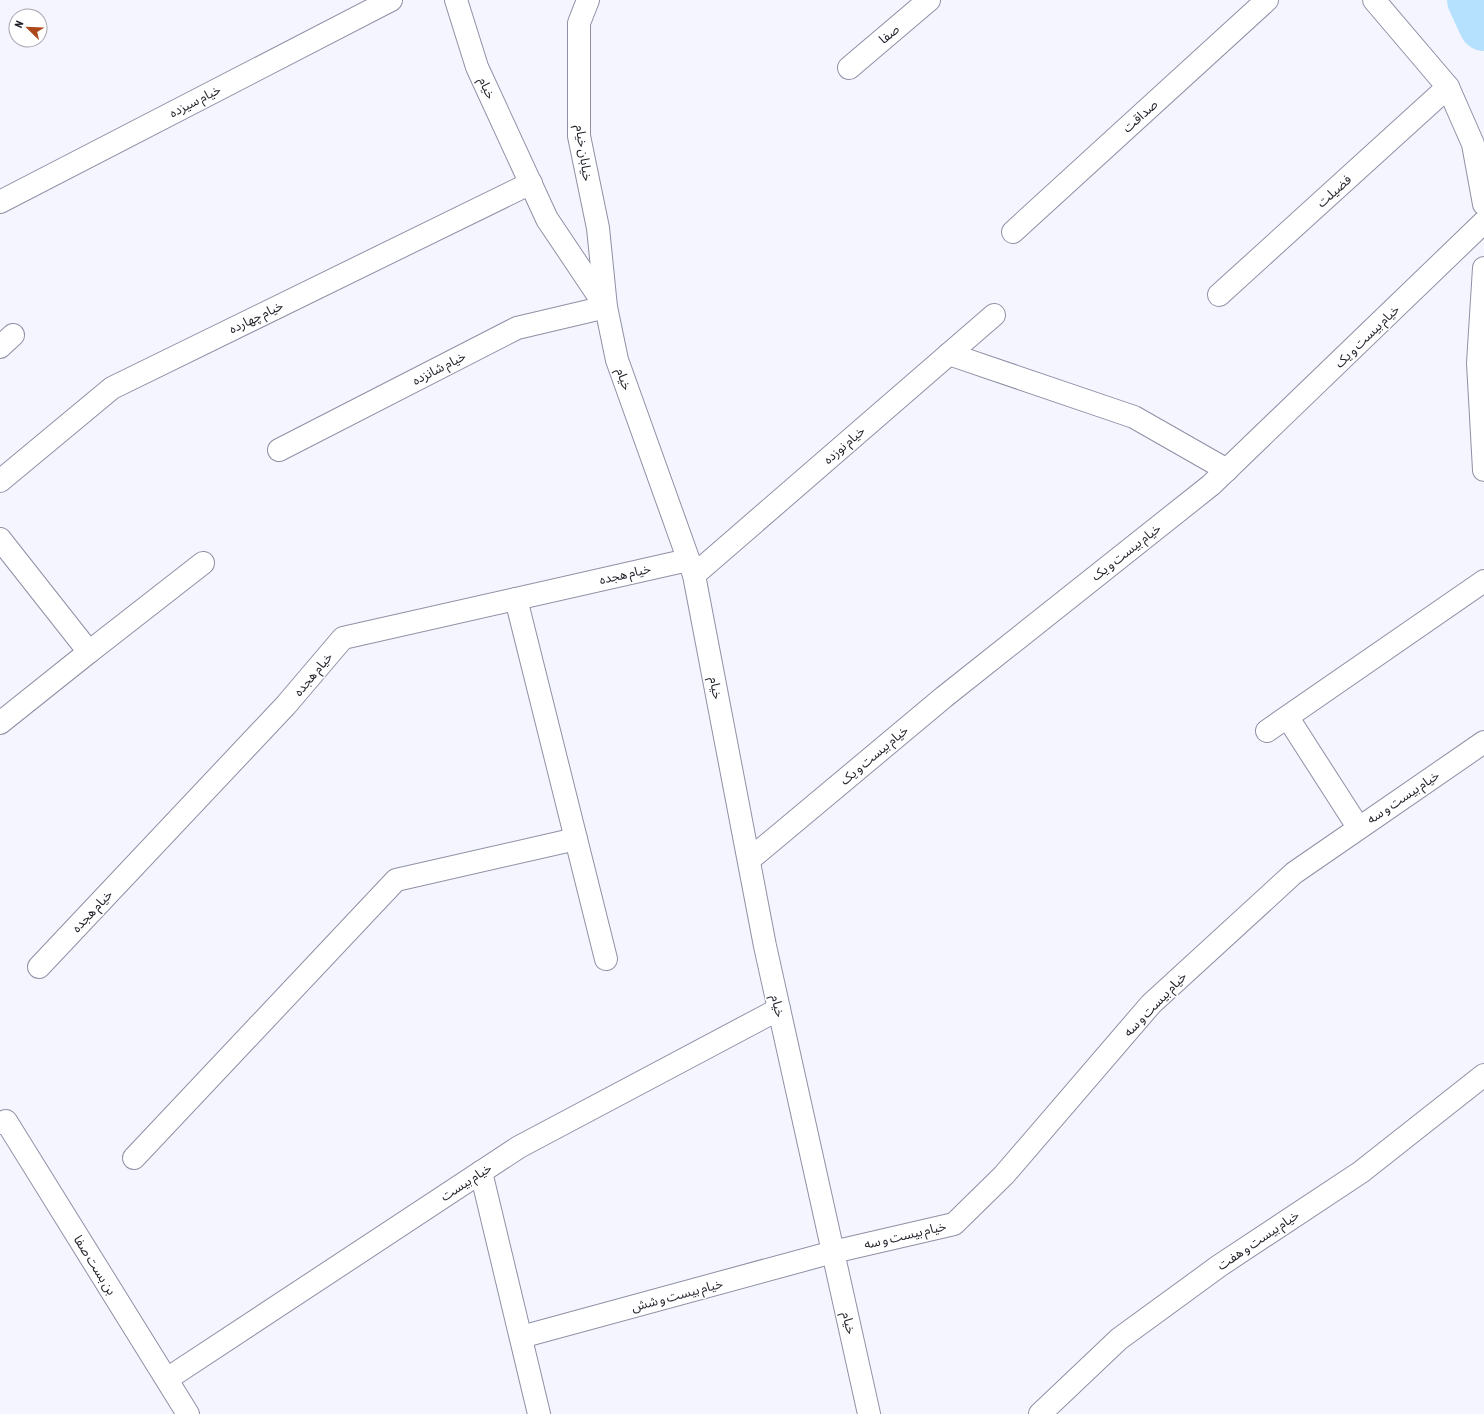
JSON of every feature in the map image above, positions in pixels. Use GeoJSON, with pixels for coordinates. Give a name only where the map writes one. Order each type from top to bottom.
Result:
{"type":"FeatureCollection","features":[{"type":"Feature","properties":{"kind":"street","name":"خیام سیزده"},"geometry":{"type":"LineString","coordinates":[[0,202],[391,0]]}},
{"type":"Feature","properties":{"kind":"street","name":"خیام"},"geometry":{"type":"LineString","coordinates":[[456,0],[477,67],[547,219],[606,307],[617,360],[691,568],[765,946],[869,1414]]}},
{"type":"Feature","properties":{"kind":"street","name":"خیابان خیام"},"geometry":{"type":"LineString","coordinates":[[588,0],[578,23],[580,136],[598,228],[606,307]]}},
{"type":"Feature","properties":{"kind":"street","name":"صفا"},"geometry":{"type":"LineString","coordinates":[[849,68],[929,0]]}},
{"type":"Feature","properties":{"kind":"street","name":"صداقت"},"geometry":{"type":"LineString","coordinates":[[1013,232],[1267,0]]}},
{"type":"Feature","properties":{"kind":"street"},"geometry":{"type":"LineString","coordinates":[[1374,0],[1448,87],[1473,144],[1484,204]]}},
{"type":"Feature","properties":{"kind":"street","name":"فضیلت"},"geometry":{"type":"LineString","coordinates":[[1220,295],[1448,87]]}},
{"type":"Feature","properties":{"kind":"street","name":"خیام چهارده"},"geometry":{"type":"LineString","coordinates":[[0,482],[112,388],[531,183]]}},
{"type":"Feature","properties":{"kind":"street","name":"خیام بیست و یک"},"geometry":{"type":"LineString","coordinates":[[749,860],[944,697],[1211,485],[1484,222]]}},
{"type":"Feature","properties":{"kind":"street"},"geometry":{"type":"LineString","coordinates":[[1484,268],[1478,363],[1484,470]]}},
{"type":"Feature","properties":{"kind":"street","name":"خیام شانزده"},"geometry":{"type":"LineString","coordinates":[[279,450],[517,328],[606,307]]}},
{"type":"Feature","properties":{"kind":"street","name":"خیام نوزده"},"geometry":{"type":"LineString","coordinates":[[691,568],[994,316]]}},
{"type":"Feature","properties":{"kind":"street"},"geometry":{"type":"LineString","coordinates":[[949,354],[1134,416],[1227,470]]}},
{"type":"Feature","properties":{"kind":"street"},"geometry":{"type":"LineString","coordinates":[[0,539],[89,652]]}},
{"type":"Feature","properties":{"kind":"street"},"geometry":{"type":"LineString","coordinates":[[0,723],[203,563]]}},
{"type":"Feature","properties":{"kind":"street","name":"خیام هجده"},"geometry":{"type":"LineString","coordinates":[[39,967],[286,705],[343,638],[516,599],[691,568]]}},
{"type":"Feature","properties":{"kind":"street"},"geometry":{"type":"LineString","coordinates":[[1268,731],[1484,581]]}},
{"type":"Feature","properties":{"kind":"street"},"geometry":{"type":"LineString","coordinates":[[516,599],[606,959]]}},
{"type":"Feature","properties":{"kind":"street"},"geometry":{"type":"LineString","coordinates":[[1288,718],[1358,827]]}},
{"type":"Feature","properties":{"kind":"street","name":"خیام بیست و سه"},"geometry":{"type":"LineString","coordinates":[[833,1252],[954,1224],[1004,1175],[1151,1004],[1294,873],[1358,827],[1484,742]]}},
{"type":"Feature","properties":{"kind":"street"},"geometry":{"type":"LineString","coordinates":[[134,1158],[396,880],[576,840]]}},
{"type":"Feature","properties":{"kind":"street","name":"خیام بیست"},"geometry":{"type":"LineString","coordinates":[[167,1379],[519,1147],[779,1009]]}},
{"type":"Feature","properties":{"kind":"street","name":"خیام بیست و هفت"},"geometry":{"type":"LineString","coordinates":[[1040,1414],[1119,1339],[1219,1266],[1361,1172],[1484,1076]]}},
{"type":"Feature","properties":{"kind":"street","name":"بن بست صفا"},"geometry":{"type":"LineString","coordinates":[[0,1123],[6,1120],[188,1414]]}},
{"type":"Feature","properties":{"kind":"street"},"geometry":{"type":"LineString","coordinates":[[481,1172],[539,1414]]}},
{"type":"Feature","properties":{"kind":"street","name":"خیام بیست و شش"},"geometry":{"type":"LineString","coordinates":[[521,1337],[833,1252]]}},
{"type":"Feature","properties":{"kind":"waterway"},"geometry":{"type":"LineString","coordinates":[[1472,0],[1484,26]]}}]}
